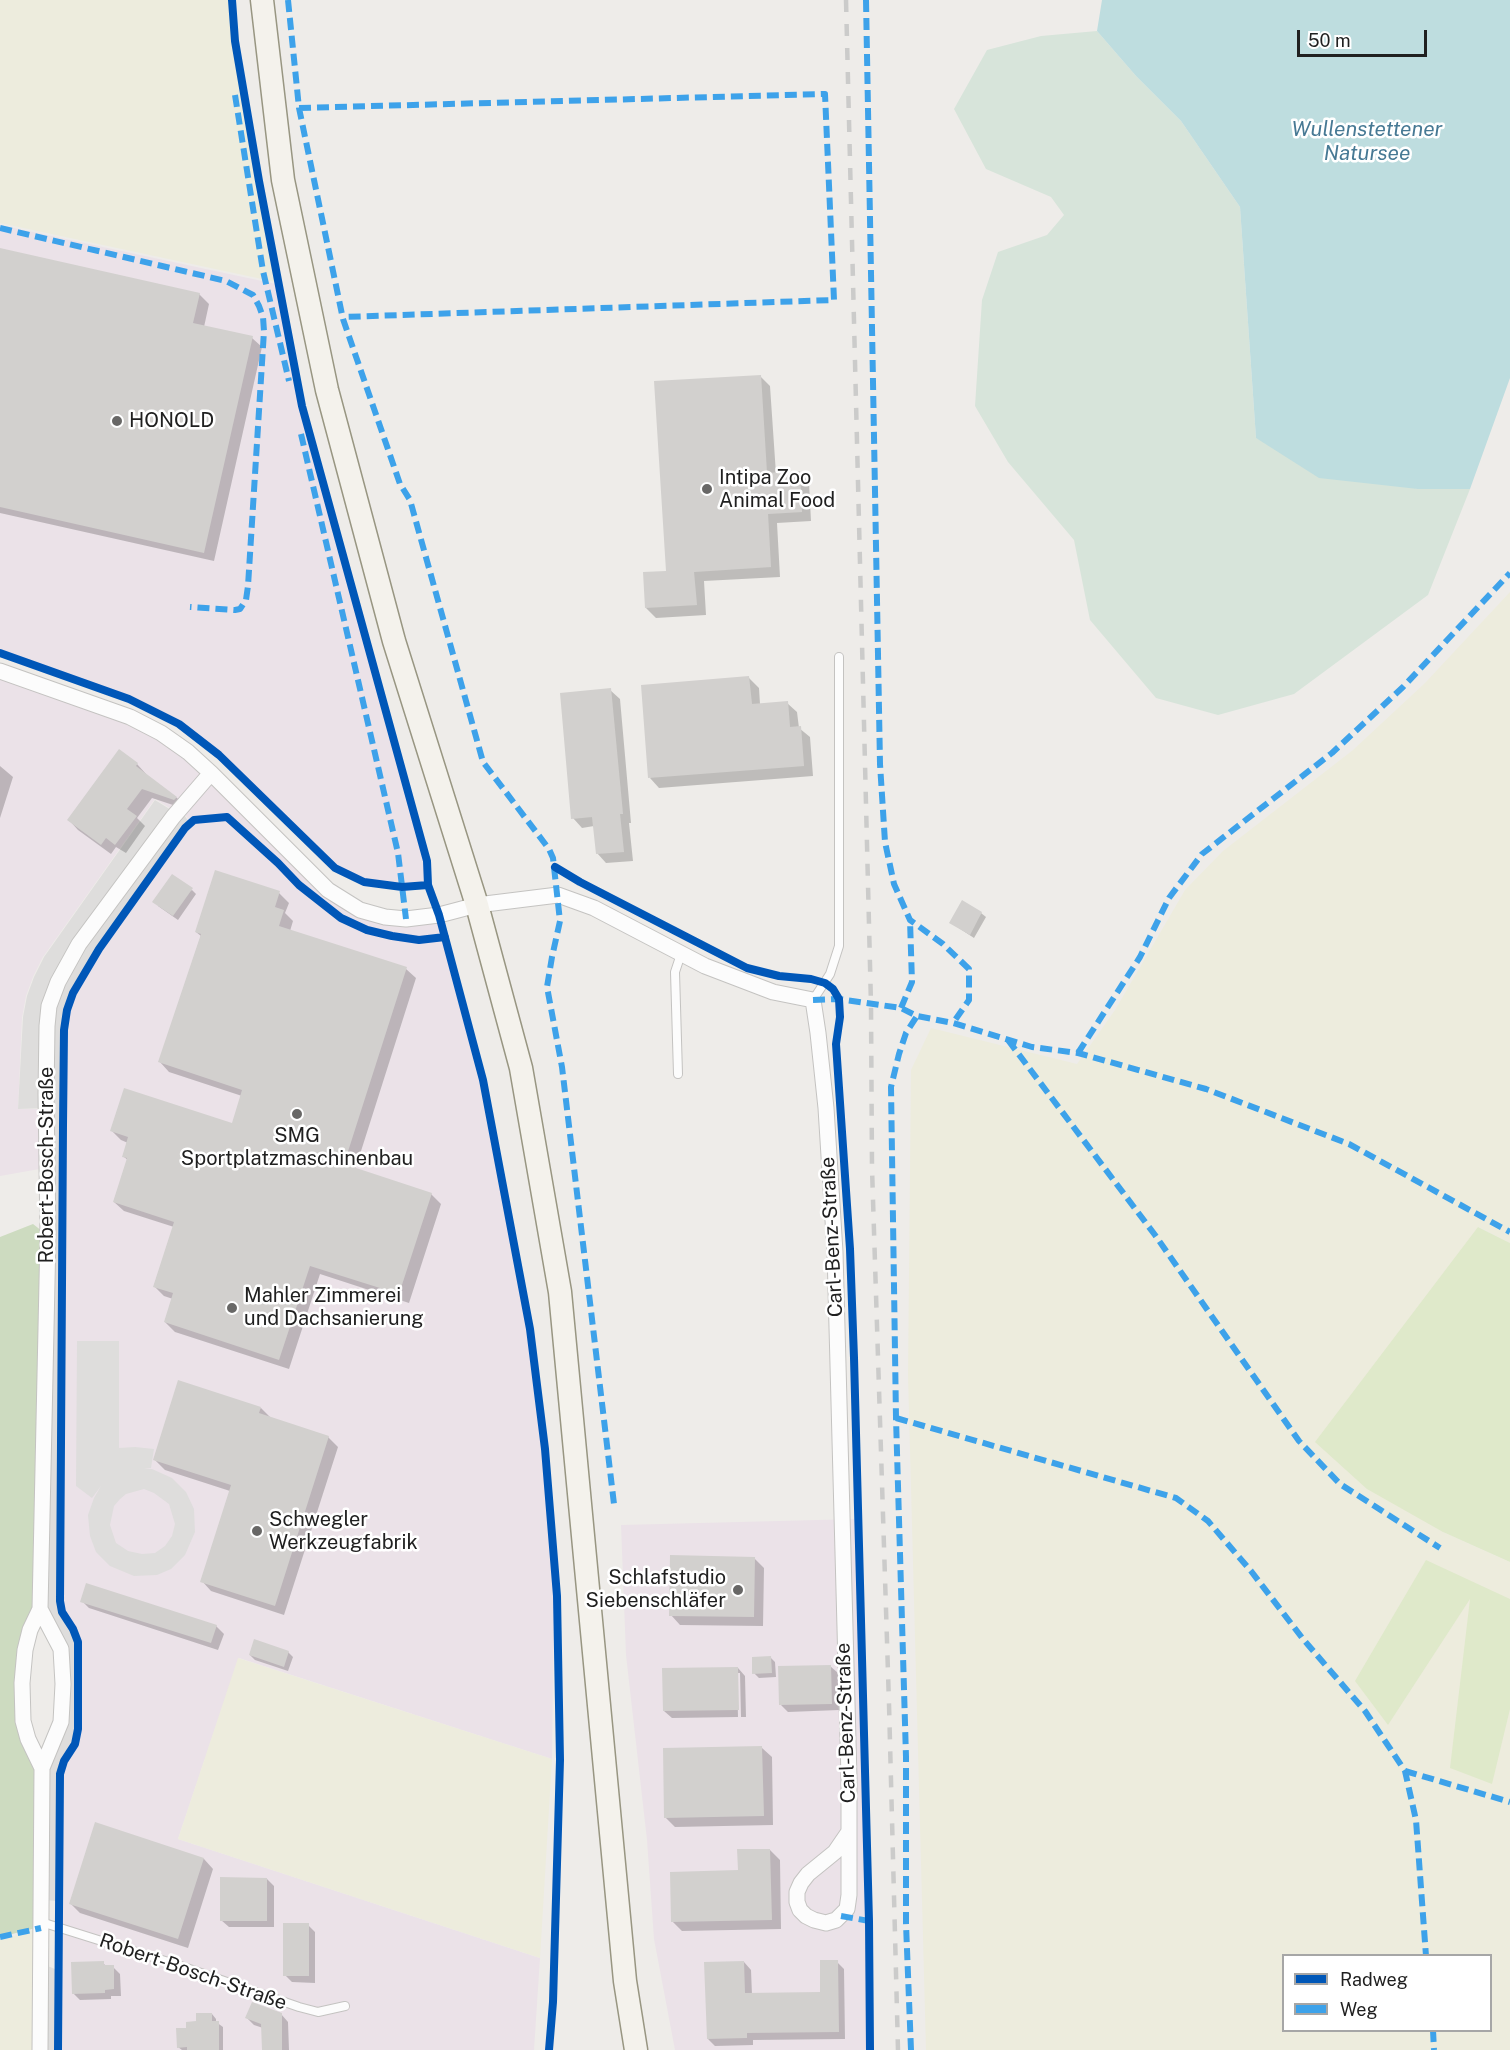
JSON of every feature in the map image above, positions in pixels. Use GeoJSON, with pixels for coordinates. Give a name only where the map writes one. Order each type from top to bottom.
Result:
{"type":"FeatureCollection","features":[{"type":"Feature","properties":{"kind":"main road"},"geometry":{"type":"LineString","coordinates":[[262,0],[283,180],[327,390],[394,640],[477,905],[521,1068],[560,1292],[625,1981],[636,2050]]}},
{"type":"Feature","properties":{"kind":"street"},"geometry":{"type":"LineString","coordinates":[[0,671],[130,717],[161,733],[212,773],[328,890],[360,910],[406,919],[439,915],[477,905],[558,895],[594,908],[705,966],[773,992],[813,1000]]}},
{"type":"Feature","properties":{"kind":"street","name":"Robert-Bosch-Straße"},"geometry":{"type":"LineString","coordinates":[[42,1768],[28,1739],[23,1721],[22,1683],[25,1650],[30,1630],[40,1609],[48,1235],[46,1094],[49,1006],[58,982],[79,944],[173,817],[212,773]]}},
{"type":"Feature","properties":{"kind":"street","name":"Carl-Benz-Straße"},"geometry":{"type":"LineString","coordinates":[[813,1000],[826,1107],[835,1252],[849,1778],[847,1909],[836,1920],[826,1923],[814,1920],[800,1910],[797,1892],[808,1874],[835,1852],[848,1833]]}},
{"type":"Feature","properties":{"kind":"street","name":"Robert-Bosch-Straße"},"geometry":{"type":"LineString","coordinates":[[40,1609],[61,1649],[63,1684],[61,1722],[42,1768],[40,2050]]}},
{"type":"Feature","properties":{"kind":"lane"},"geometry":{"type":"LineString","coordinates":[[813,1000],[830,974],[839,946],[839,657]]}},
{"type":"Feature","properties":{"kind":"lane"},"geometry":{"type":"LineString","coordinates":[[678,1074],[675,972],[681,954]]}},
{"type":"Feature","properties":{"kind":"lane","name":"Robert-Bosch-Straße"},"geometry":{"type":"LineString","coordinates":[[41,1922],[178,1965],[299,2007],[318,2012],[345,2006]]}},
{"type":"Feature","properties":{"kind":"shaded area"},"geometry":{"type":"Polygon","coordinates":[[[0,0],[229,0],[232,40],[276,282],[0,223],[0,0]]]}},
{"type":"Feature","properties":{"kind":"shaded area"},"geometry":{"type":"Polygon","coordinates":[[[1097,31],[1136,76],[1181,121],[1240,207],[1256,438],[1418,489],[1470,489],[1428,595],[1294,694],[1218,715],[1156,698],[1090,620],[1074,540],[1008,462],[975,406],[982,300],[998,252],[1047,235],[1064,215],[1051,197],[986,169],[954,109],[987,50],[1041,36],[1097,31]]]}},
{"type":"Feature","properties":{"kind":"shaded area"},"geometry":{"type":"Polygon","coordinates":[[[0,225],[276,284],[300,405],[426,860],[425,882],[404,885],[366,880],[338,866],[297,831],[221,754],[182,723],[131,698],[0,650],[0,225]]]}},
{"type":"Feature","properties":{"kind":"shaded area"},"geometry":{"type":"Polygon","coordinates":[[[1510,592],[1510,1243],[1479,1227],[1443,1532],[1510,1562],[1510,2050],[926,2050],[908,1375],[911,1070],[931,1028],[1077,1064],[1115,1010],[1185,890],[1223,851],[1353,750],[1425,683],[1510,592]]]}},
{"type":"Feature","properties":{"kind":"shaded area"},"geometry":{"type":"Polygon","coordinates":[[[0,672],[130,718],[211,773],[176,812],[155,799],[43,957],[26,996],[22,1018],[18,1109],[44,1109],[45,1168],[0,1176],[0,672]]]}},
{"type":"Feature","properties":{"kind":"shaded area"},"geometry":{"type":"Polygon","coordinates":[[[211,774],[360,911],[437,919],[479,1081],[528,1330],[542,1448],[554,1596],[552,1759],[239,1658],[178,1839],[540,1958],[534,2050],[58,2050],[60,1774],[64,1761],[75,1744],[79,1728],[78,1642],[62,1612],[60,1601],[67,1010],[87,970],[191,823],[181,809],[211,774]]]}},
{"type":"Feature","properties":{"kind":"shaded area"},"geometry":{"type":"Polygon","coordinates":[[[155,800],[176,813],[180,809],[189,822],[85,969],[72,993],[66,1010],[63,1030],[59,1601],[62,1612],[78,1642],[77,1730],[74,1743],[63,1760],[59,1773],[58,1901],[42,1900],[42,1768],[64,1684],[41,1609],[46,1108],[18,1109],[23,1017],[27,996],[44,957],[155,800]]]}},
{"type":"Feature","properties":{"kind":"shaded area"},"geometry":{"type":"Polygon","coordinates":[[[77,1341],[119,1341],[119,1448],[154,1449],[151,1468],[144,1469],[152,1469],[172,1478],[186,1492],[194,1509],[195,1532],[185,1555],[171,1569],[157,1575],[134,1576],[110,1566],[96,1552],[90,1536],[88,1515],[101,1486],[92,1498],[76,1486],[77,1341]],[[144,1489],[126,1494],[114,1506],[110,1525],[116,1543],[128,1551],[142,1554],[155,1553],[165,1546],[172,1536],[175,1524],[169,1504],[144,1489]]]}},
{"type":"Feature","properties":{"kind":"shaded area"},"geometry":{"type":"Polygon","coordinates":[[[857,1519],[868,2050],[675,2050],[654,1939],[647,1840],[626,1655],[621,1525],[857,1519]]]}},
{"type":"Feature","properties":{"kind":"shaded area"},"geometry":{"type":"Polygon","coordinates":[[[238,1658],[552,1759],[540,1958],[178,1839],[238,1658]]]}},
{"type":"Feature","properties":{"kind":"shaded area"},"geometry":{"type":"Polygon","coordinates":[[[39,1929],[39,2050],[0,2050],[0,1939],[39,1929]]]}},
{"type":"Feature","properties":{"kind":"shaded area"},"geometry":{"type":"Polygon","coordinates":[[[41,1963],[57,1970],[57,2050],[41,2050],[41,1963]]]}},
{"type":"Feature","properties":{"kind":"green space"},"geometry":{"type":"Polygon","coordinates":[[[33,1224],[47,1235],[39,1609],[21,1683],[41,1769],[40,1927],[0,1937],[0,1237],[33,1224]]]}},
{"type":"Feature","properties":{"kind":"green space"},"geometry":{"type":"Polygon","coordinates":[[[1478,1227],[1510,1243],[1510,1562],[1443,1532],[1367,1489],[1315,1442],[1478,1227]]]}},
{"type":"Feature","properties":{"kind":"green space"},"geometry":{"type":"Polygon","coordinates":[[[1426,1560],[1510,1599],[1510,1709],[1492,1784],[1450,1768],[1470,1599],[1388,1725],[1355,1681],[1426,1560]]]}},
{"type":"Feature","properties":{"kind":"water","name":"Wullenstettener Natursee"},"geometry":{"type":"Polygon","coordinates":[[[1102,0],[1510,0],[1510,378],[1470,489],[1418,489],[1319,478],[1256,438],[1240,207],[1181,121],[1136,76],[1097,31],[1102,0]]]}},
{"type":"Feature","properties":{"kind":"building","name":"HONOLD"},"geometry":{"type":"Polygon","coordinates":[[[0,248],[200,293],[193,323],[253,336],[204,553],[0,507],[0,248]]]}},
{"type":"Feature","properties":{"kind":"building"},"geometry":{"type":"Polygon","coordinates":[[[761,375],[767,473],[800,471],[802,512],[768,514],[771,567],[694,572],[697,605],[645,608],[643,572],[666,571],[654,381],[761,375]]]}},
{"type":"Feature","properties":{"kind":"building"},"geometry":{"type":"Polygon","coordinates":[[[749,676],[752,704],[788,701],[790,727],[801,726],[804,766],[648,778],[641,685],[749,676]]]}},
{"type":"Feature","properties":{"kind":"building"},"geometry":{"type":"Polygon","coordinates":[[[611,688],[623,814],[620,814],[624,852],[596,854],[592,817],[571,819],[560,693],[611,688]]]}},
{"type":"Feature","properties":{"kind":"building"},"geometry":{"type":"Polygon","coordinates":[[[119,749],[138,763],[136,766],[177,797],[174,800],[142,789],[127,809],[137,816],[115,845],[106,838],[101,845],[67,820],[119,749]]]}},
{"type":"Feature","properties":{"kind":"building","name":"SMG Sportplatzmaschinenbau"},"geometry":{"type":"Polygon","coordinates":[[[215,870],[280,891],[275,907],[284,910],[279,926],[407,967],[344,1164],[432,1193],[399,1294],[310,1266],[279,1360],[164,1322],[173,1293],[153,1287],[174,1222],[113,1202],[127,1158],[122,1157],[128,1137],[110,1131],[124,1088],[232,1123],[242,1090],[158,1062],[201,934],[195,932],[215,870]]]}},
{"type":"Feature","properties":{"kind":"building"},"geometry":{"type":"Polygon","coordinates":[[[172,874],[193,888],[173,916],[152,902],[172,874]]]}},
{"type":"Feature","properties":{"kind":"building"},"geometry":{"type":"Polygon","coordinates":[[[962,900],[982,912],[970,935],[949,923],[962,900]]]}},
{"type":"Feature","properties":{"kind":"building","name":"Schwegler Werkzeugfabrik"},"geometry":{"type":"Polygon","coordinates":[[[178,1380],[261,1407],[259,1413],[329,1436],[275,1606],[200,1582],[231,1485],[153,1460],[178,1380]]]}},
{"type":"Feature","properties":{"kind":"building"},"geometry":{"type":"Polygon","coordinates":[[[670,1555],[755,1557],[754,1617],[669,1616],[670,1555]]]}},
{"type":"Feature","properties":{"kind":"building"},"geometry":{"type":"Polygon","coordinates":[[[86,1583],[217,1625],[211,1643],[80,1602],[86,1583]]]}},
{"type":"Feature","properties":{"kind":"building"},"geometry":{"type":"Polygon","coordinates":[[[254,1639],[289,1651],[284,1667],[249,1655],[254,1639]]]}},
{"type":"Feature","properties":{"kind":"building"},"geometry":{"type":"Polygon","coordinates":[[[771,1656],[772,1673],[752,1674],[752,1657],[771,1656]]]}},
{"type":"Feature","properties":{"kind":"building"},"geometry":{"type":"Polygon","coordinates":[[[831,1665],[832,1704],[779,1705],[778,1666],[831,1665]]]}},
{"type":"Feature","properties":{"kind":"building"},"geometry":{"type":"Polygon","coordinates":[[[738,1667],[739,1710],[663,1711],[662,1668],[738,1667]]]}},
{"type":"Feature","properties":{"kind":"building"},"geometry":{"type":"Polygon","coordinates":[[[762,1746],[764,1816],[664,1818],[663,1748],[762,1746]]]}},
{"type":"Feature","properties":{"kind":"building"},"geometry":{"type":"Polygon","coordinates":[[[95,1822],[204,1858],[178,1939],[69,1904],[95,1822]]]}},
{"type":"Feature","properties":{"kind":"building"},"geometry":{"type":"Polygon","coordinates":[[[737,1849],[770,1849],[772,1920],[671,1922],[670,1872],[738,1870],[737,1849]]]}},
{"type":"Feature","properties":{"kind":"building"},"geometry":{"type":"Polygon","coordinates":[[[220,1877],[267,1878],[267,1921],[220,1921],[220,1877]]]}},
{"type":"Feature","properties":{"kind":"building"},"geometry":{"type":"Polygon","coordinates":[[[283,1923],[309,1923],[309,1976],[283,1976],[283,1923]]]}},
{"type":"Feature","properties":{"kind":"building"},"geometry":{"type":"Polygon","coordinates":[[[820,1960],[838,1960],[839,2032],[747,2033],[747,2038],[707,2039],[704,1962],[744,1961],[745,1993],[820,1992],[820,1960]]]}},
{"type":"Feature","properties":{"kind":"building"},"geometry":{"type":"Polygon","coordinates":[[[104,1961],[104,1965],[114,1965],[114,1989],[105,1990],[105,1993],[72,1994],[71,1962],[104,1961]]]}},
{"type":"Feature","properties":{"kind":"building"},"geometry":{"type":"Polygon","coordinates":[[[252,2002],[282,2013],[282,2050],[262,2050],[261,2024],[245,2018],[252,2002]]]}},
{"type":"Feature","properties":{"kind":"building"},"geometry":{"type":"Polygon","coordinates":[[[196,2013],[212,2013],[212,2021],[219,2021],[219,2050],[177,2048],[176,2028],[186,2028],[186,2022],[196,2021],[196,2013]]]}},
{"type":"Feature","properties":{"kind":"railway"},"geometry":{"type":"LineString","coordinates":[[846,0],[871,1005],[872,1168],[898,2050]]}},
{"type":"Feature","properties":{"kind":"marked path"},"geometry":{"type":"LineString","coordinates":[[288,0],[299,108],[343,319],[400,484],[410,500],[483,762],[549,849],[553,858],[560,921],[547,987],[562,1067],[614,1504]]}},
{"type":"Feature","properties":{"kind":"marked path"},"geometry":{"type":"LineString","coordinates":[[866,0],[880,764],[885,842],[894,884],[910,920],[943,944],[969,969],[969,1000],[953,1023]]}},
{"type":"Feature","properties":{"kind":"marked path"},"geometry":{"type":"LineString","coordinates":[[299,108],[825,94],[834,300],[343,317]]}},
{"type":"Feature","properties":{"kind":"marked path"},"geometry":{"type":"LineString","coordinates":[[235,95],[263,271],[289,381]]}},
{"type":"Feature","properties":{"kind":"marked path"},"geometry":{"type":"LineString","coordinates":[[0,228],[226,281],[253,295],[259,306],[264,331],[246,600],[240,609],[235,610],[190,607]]}},
{"type":"Feature","properties":{"kind":"marked path"},"geometry":{"type":"LineString","coordinates":[[301,434],[398,853],[406,919]]}},
{"type":"Feature","properties":{"kind":"marked path"},"geometry":{"type":"LineString","coordinates":[[1078,1053],[1140,957],[1169,898],[1202,854],[1332,753],[1403,687],[1510,573]]}},
{"type":"Feature","properties":{"kind":"marked path"},"geometry":{"type":"LineString","coordinates":[[901,1008],[912,982],[910,920]]}},
{"type":"Feature","properties":{"kind":"marked path"},"geometry":{"type":"LineString","coordinates":[[813,1000],[839,999],[901,1008],[917,1016],[953,1023],[1032,1047],[1078,1053],[1206,1089],[1349,1144],[1510,1232]]}},
{"type":"Feature","properties":{"kind":"marked path"},"geometry":{"type":"LineString","coordinates":[[911,2050],[906,1924],[906,1757],[896,1418],[891,1087],[906,1033],[917,1016]]}},
{"type":"Feature","properties":{"kind":"marked path"},"geometry":{"type":"LineString","coordinates":[[1008,1040],[1155,1235],[1299,1441],[1340,1484],[1440,1548]]}},
{"type":"Feature","properties":{"kind":"marked path"},"geometry":{"type":"LineString","coordinates":[[896,1418],[1176,1498],[1208,1521],[1251,1571],[1303,1639],[1365,1711],[1405,1771],[1416,1820],[1426,1954]]}},
{"type":"Feature","properties":{"kind":"marked path"},"geometry":{"type":"LineString","coordinates":[[1405,1771],[1510,1802]]}},
{"type":"Feature","properties":{"kind":"marked path"},"geometry":{"type":"LineString","coordinates":[[841,1916],[869,1921]]}},
{"type":"Feature","properties":{"kind":"marked path"},"geometry":{"type":"LineString","coordinates":[[0,1937],[41,1928]]}},
{"type":"Feature","properties":{"kind":"marked path"},"geometry":{"type":"LineString","coordinates":[[1433,2032],[1434,2050]]}},
{"type":"Feature","properties":{"kind":"cycle path"},"geometry":{"type":"LineString","coordinates":[[232,0],[235,41],[259,181],[302,406],[427,861],[428,885],[439,915],[483,1080],[530,1329],[545,1449],[557,1596],[560,1760],[553,2002],[549,2050]]}},
{"type":"Feature","properties":{"kind":"cycle path"},"geometry":{"type":"LineString","coordinates":[[0,653],[129,699],[179,724],[219,755],[335,868],[364,882],[402,887],[428,885]]}},
{"type":"Feature","properties":{"kind":"cycle path"},"geometry":{"type":"LineString","coordinates":[[58,2050],[60,1774],[64,1761],[75,1744],[78,1729],[78,1642],[62,1612],[60,1601],[64,1030],[67,1010],[73,993],[99,949],[185,828],[194,820],[227,817],[299,885],[341,918],[367,930],[392,936],[419,940],[445,937]]}},
{"type":"Feature","properties":{"kind":"cycle path"},"geometry":{"type":"LineString","coordinates":[[555,867],[747,968],[779,976],[811,979],[825,983],[833,989],[839,999],[840,1017],[836,1044],[850,1249],[854,1358],[869,1921],[870,2050]]}},
{"type":"Feature","properties":{"kind":"place","name":"HONOLD"},"geometry":{"type":"Point","coordinates":[117,421]}},
{"type":"Feature","properties":{"kind":"place","name":"Intipa Zoo Animal Food"},"geometry":{"type":"Point","coordinates":[707,489]}},
{"type":"Feature","properties":{"kind":"place","name":"SMG Sportplatzmaschinenbau"},"geometry":{"type":"Point","coordinates":[297,1114]}},
{"type":"Feature","properties":{"kind":"place","name":"Mahler Zimmerei und Dachsanierung"},"geometry":{"type":"Point","coordinates":[232,1308]}},
{"type":"Feature","properties":{"kind":"place","name":"Schwegler Werkzeugfabrik"},"geometry":{"type":"Point","coordinates":[257,1531]}},
{"type":"Feature","properties":{"kind":"place","name":"Schlafstudio Siebenschläfer"},"geometry":{"type":"Point","coordinates":[738,1590]}}]}
